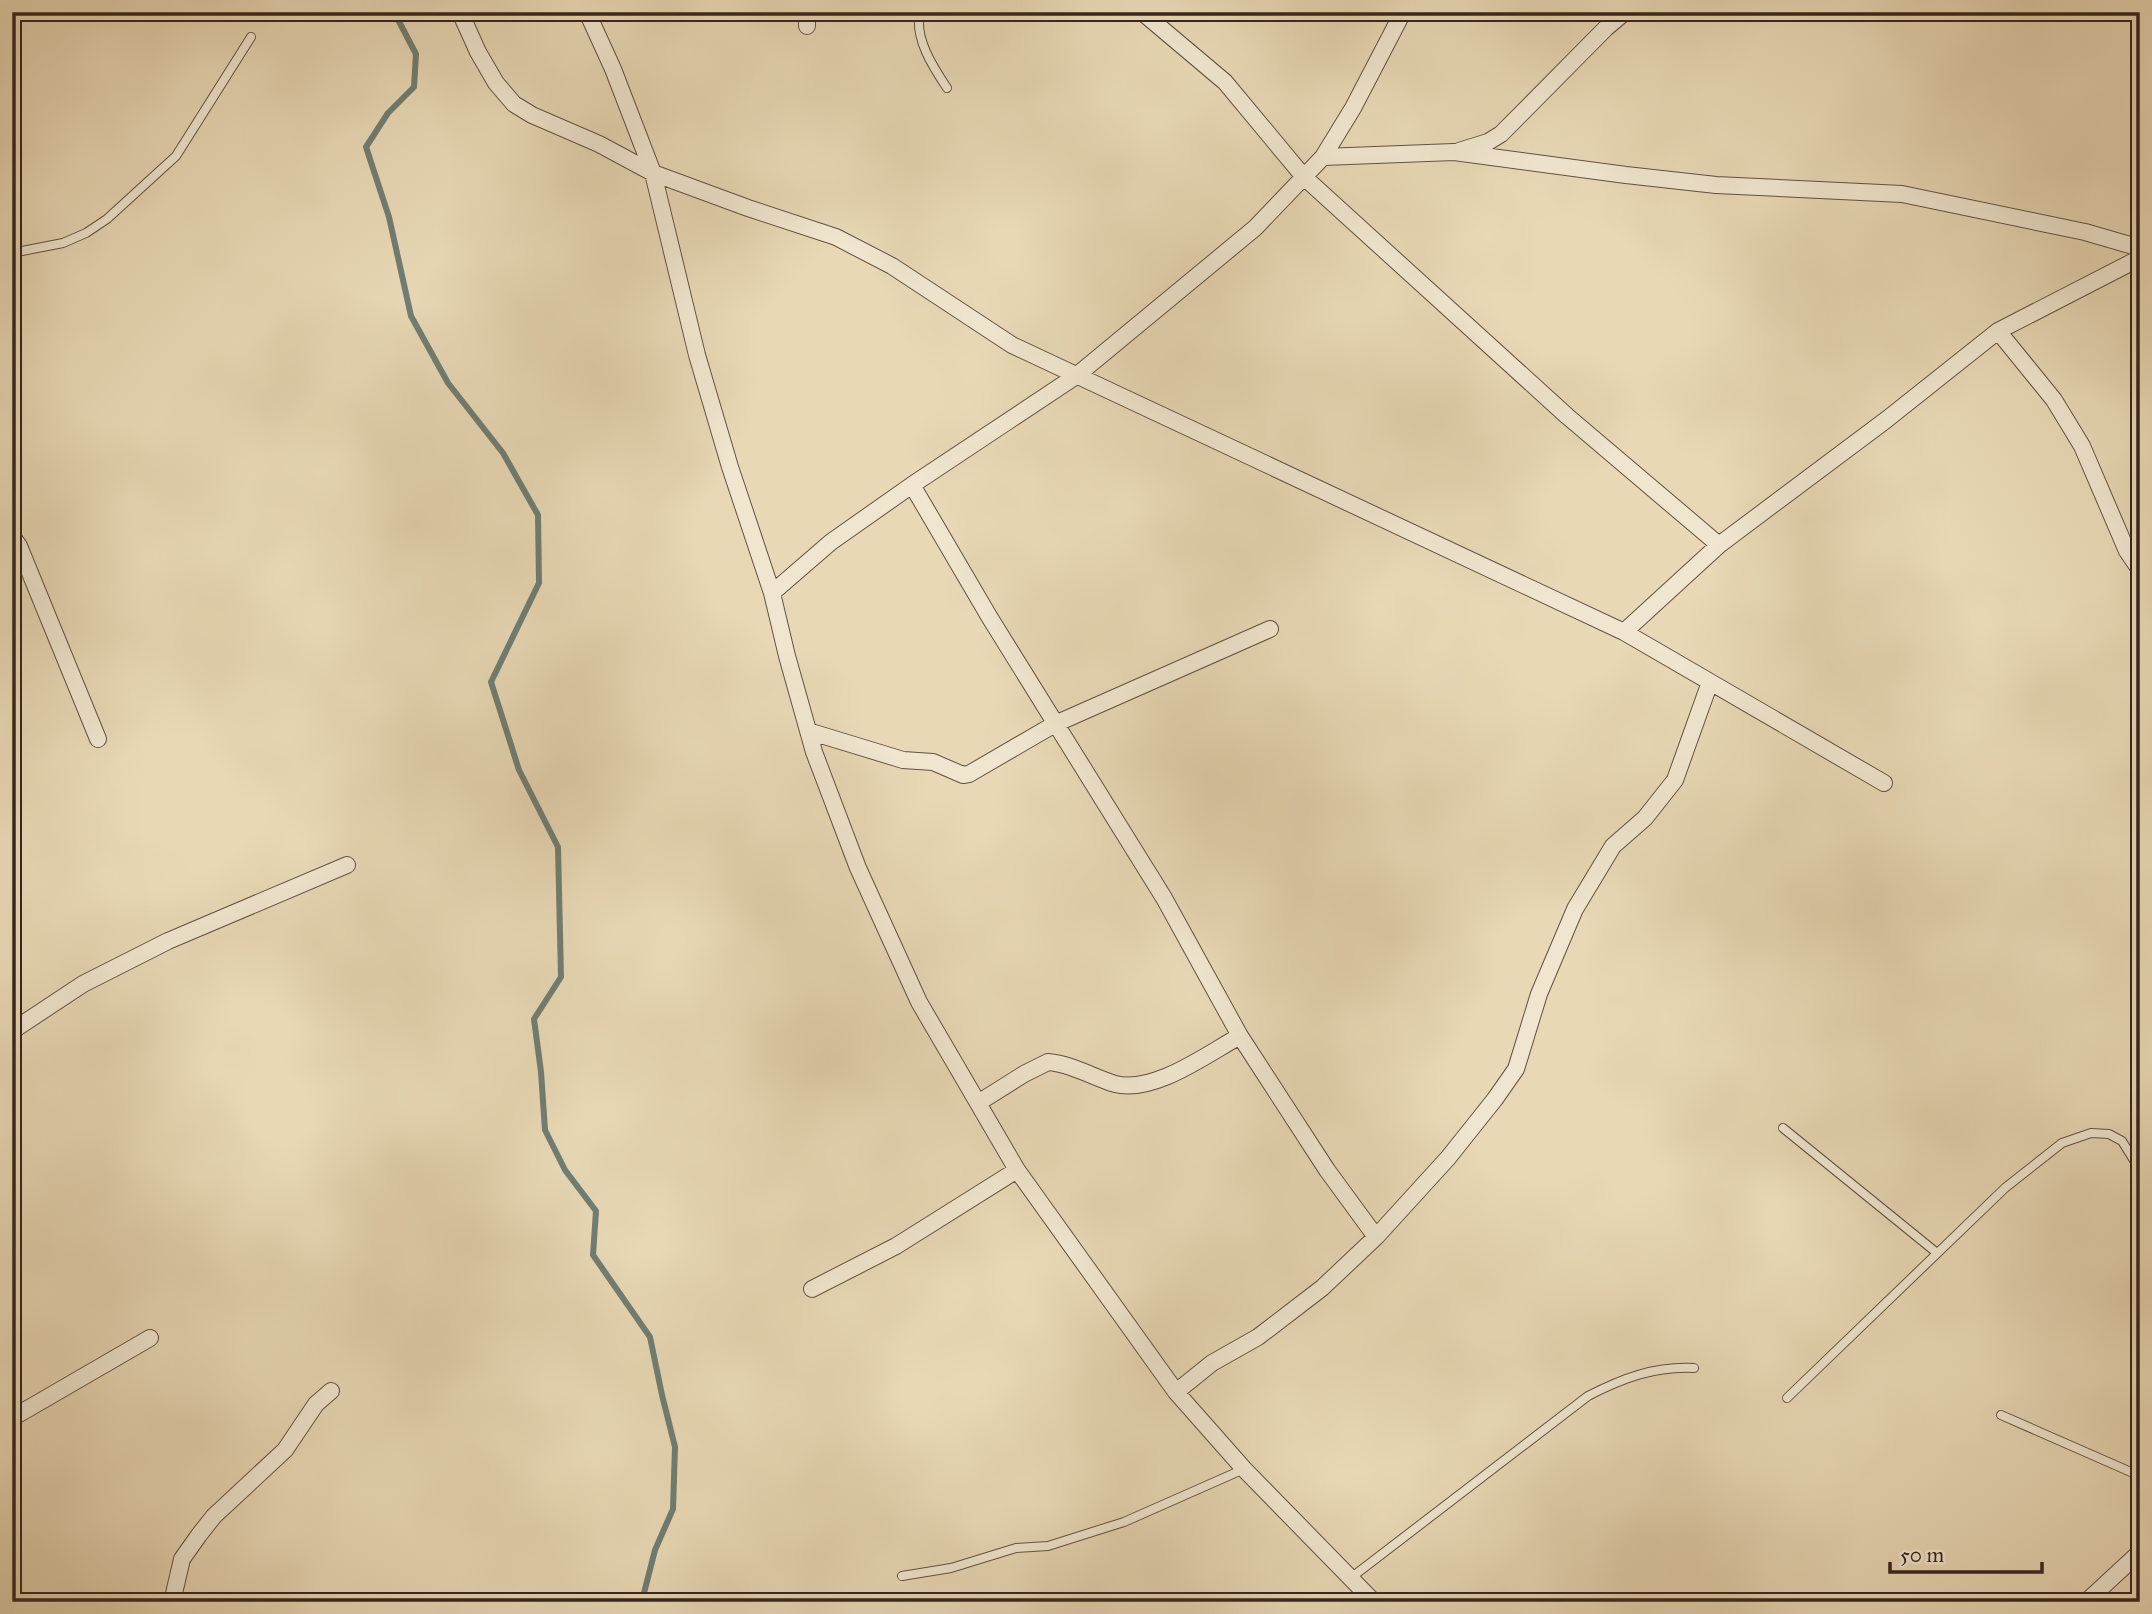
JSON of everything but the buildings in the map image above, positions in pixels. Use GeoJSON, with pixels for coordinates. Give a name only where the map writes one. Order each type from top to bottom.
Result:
{"type":"FeatureCollection","features":[{"type":"Feature","properties":{"kind":"street"},"geometry":{"type":"LineString","coordinates":[[460,12],[496,83],[514,104],[532,115],[599,144],[653,173],[836,237],[892,266],[1012,345],[1625,632],[1884,783]]}},
{"type":"Feature","properties":{"kind":"street"},"geometry":{"type":"LineString","coordinates":[[587,12],[613,69],[653,173],[697,355],[730,467],[772,593],[814,752],[858,868],[919,1002],[1017,1170],[1176,1392],[1244,1469],[1374,1602]]}},
{"type":"Feature","properties":{"kind":"street"},"geometry":{"type":"LineString","coordinates":[[1142,12],[1225,82],[1304,177],[1567,416],[1719,545]]}},
{"type":"Feature","properties":{"kind":"street"},"geometry":{"type":"LineString","coordinates":[[772,593],[831,542],[1076,376],[1255,228],[1323,157],[1353,108],[1403,12]]}},
{"type":"Feature","properties":{"kind":"street"},"geometry":{"type":"LineString","coordinates":[[1454,152],[1488,142],[1501,134],[1625,12]]}},
{"type":"Feature","properties":{"kind":"street"},"geometry":{"type":"LineString","coordinates":[[1323,157],[1454,152],[1716,185],[1902,194],[2085,232],[2140,248]]}},
{"type":"Feature","properties":{"kind":"street"},"geometry":{"type":"LineString","coordinates":[[1625,632],[1719,545],[1886,420],[1998,331],[2140,258]]}},
{"type":"Feature","properties":{"kind":"street"},"geometry":{"type":"LineString","coordinates":[[1998,331],[2054,400],[2082,446],[2127,551],[2140,570]]}},
{"type":"Feature","properties":{"kind":"street"},"geometry":{"type":"LineString","coordinates":[[912,485],[1055,724],[1164,898],[1240,1036],[1327,1170],[1376,1237]]}},
{"type":"Feature","properties":{"kind":"street"},"geometry":{"type":"LineString","coordinates":[[12,537],[19,545],[98,738]]}},
{"type":"Feature","properties":{"kind":"street"},"geometry":{"type":"LineString","coordinates":[[808,731],[903,760],[936,763],[963,775],[969,774],[1055,724],[1270,629]]}},
{"type":"Feature","properties":{"kind":"street"},"geometry":{"type":"LineString","coordinates":[[1176,1392],[1212,1363],[1238,1350],[1322,1288],[1376,1237],[1448,1158],[1495,1100],[1516,1069],[1539,994],[1575,909],[1613,846],[1645,818],[1675,780],[1710,682]]}},
{"type":"Feature","properties":{"kind":"street"},"geometry":{"type":"LineString","coordinates":[[12,1031],[83,984],[168,941],[347,865]]}},
{"type":"Feature","properties":{"kind":"street"},"geometry":{"type":"LineString","coordinates":[[978,1103],[1048,1062],[1119,1085],[1145,1085],[1169,1075],[1240,1036]]}},
{"type":"Feature","properties":{"kind":"street"},"geometry":{"type":"LineString","coordinates":[[811,1289],[896,1246],[1017,1170]]}},
{"type":"Feature","properties":{"kind":"street"},"geometry":{"type":"LineString","coordinates":[[12,1418],[150,1338]]}},
{"type":"Feature","properties":{"kind":"street"},"geometry":{"type":"LineString","coordinates":[[172,1602],[182,1559],[199,1535],[214,1516],[285,1450],[316,1404],[331,1391]]}},
{"type":"Feature","properties":{"kind":"street"},"geometry":{"type":"LineString","coordinates":[[2086,1602],[2140,1552]]}},
{"type":"Feature","properties":{"kind":"lane"},"geometry":{"type":"LineString","coordinates":[[920,12],[919,32],[934,69],[947,88]]}},
{"type":"Feature","properties":{"kind":"lane"},"geometry":{"type":"LineString","coordinates":[[12,253],[63,243],[86,233],[116,211],[176,156],[251,37]]}},
{"type":"Feature","properties":{"kind":"lane"},"geometry":{"type":"LineString","coordinates":[[1783,1128],[1937,1254]]}},
{"type":"Feature","properties":{"kind":"lane"},"geometry":{"type":"LineString","coordinates":[[1787,1398],[2006,1188],[2062,1143],[2091,1133],[2109,1134],[2122,1141],[2140,1170]]}},
{"type":"Feature","properties":{"kind":"lane"},"geometry":{"type":"LineString","coordinates":[[1352,1577],[1588,1396],[1622,1378],[1670,1367],[1694,1367]]}},
{"type":"Feature","properties":{"kind":"lane"},"geometry":{"type":"LineString","coordinates":[[2001,1415],[2140,1476]]}},
{"type":"Feature","properties":{"kind":"lane"},"geometry":{"type":"LineString","coordinates":[[902,1576],[951,1568],[1016,1548],[1048,1546],[1124,1521],[1244,1469]]}},
{"type":"Feature","properties":{"kind":"waterway"},"geometry":{"type":"LineString","coordinates":[[394,12],[416,54],[414,87],[388,113],[366,147],[389,217],[411,316],[448,383],[503,453],[538,515],[539,583],[491,682],[519,770],[558,847],[561,977],[534,1019],[545,1130],[565,1170],[596,1211],[593,1255],[650,1337],[675,1447],[673,1509],[655,1550],[644,1593],[647,1602]]}}]}
